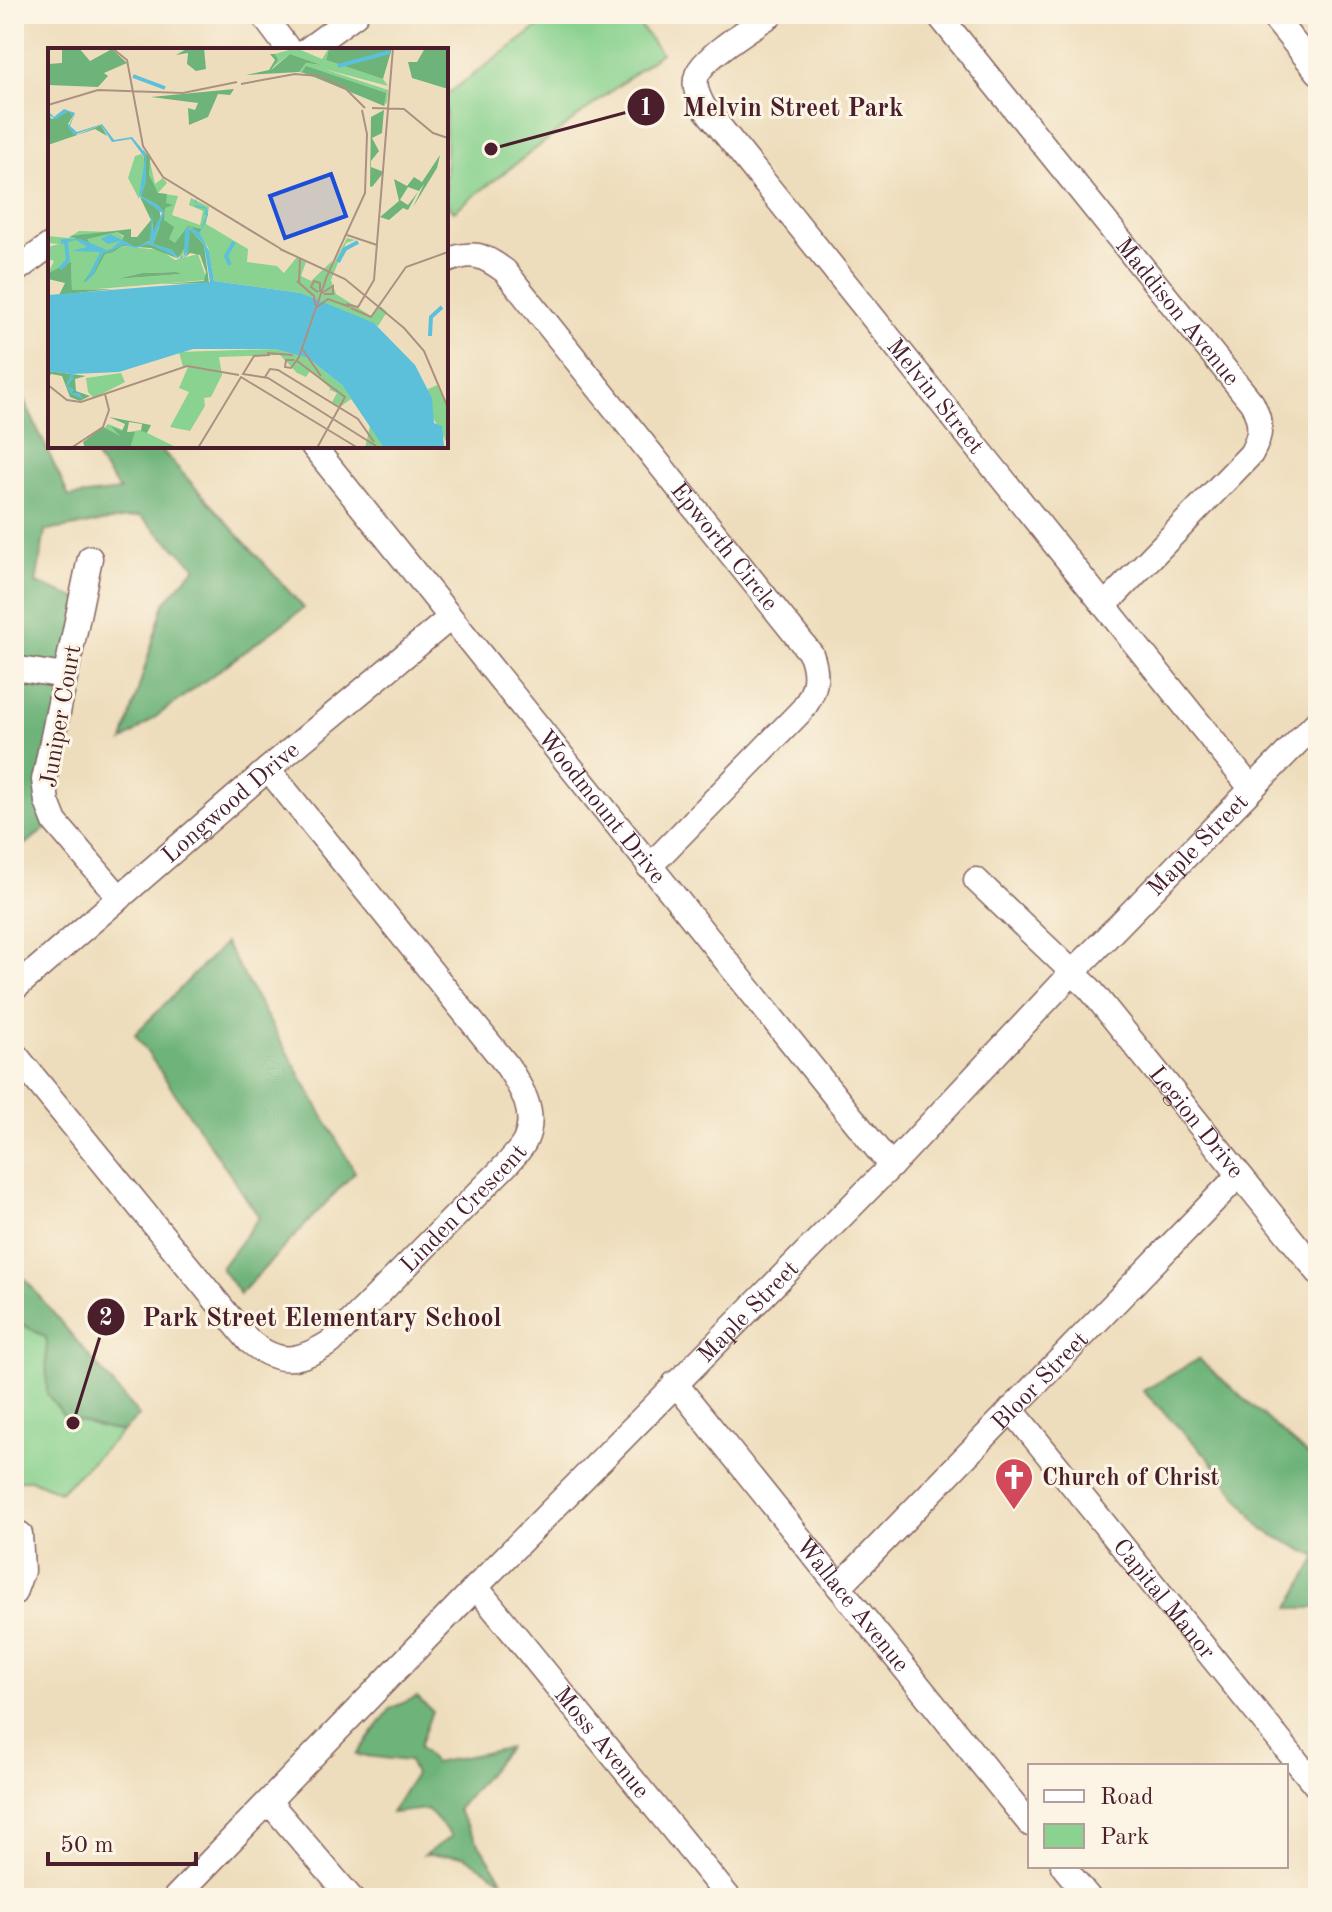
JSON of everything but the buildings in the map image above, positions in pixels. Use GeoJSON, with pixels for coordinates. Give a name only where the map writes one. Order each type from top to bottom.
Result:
{"type":"FeatureCollection","features":[{"type":"Feature","properties":{"kind":"street"},"geometry":{"type":"LineString","coordinates":[[262,14],[288,48]]}},
{"type":"Feature","properties":{"kind":"street"},"geometry":{"type":"LineString","coordinates":[[310,48],[356,14]]}},
{"type":"Feature","properties":{"kind":"street","name":"Melvin Street"},"geometry":{"type":"LineString","coordinates":[[772,14],[707,61],[697,75],[696,91],[703,106],[1251,788]]}},
{"type":"Feature","properties":{"kind":"street","name":"Maddison Avenue"},"geometry":{"type":"LineString","coordinates":[[938,14],[1252,403],[1261,420],[1260,438],[1251,454],[1105,605]]}},
{"type":"Feature","properties":{"kind":"street"},"geometry":{"type":"LineString","coordinates":[[1271,14],[1318,72]]}},
{"type":"Feature","properties":{"kind":"street"},"geometry":{"type":"LineString","coordinates":[[14,272],[48,246]]}},
{"type":"Feature","properties":{"kind":"street","name":"Epworth Circle"},"geometry":{"type":"LineString","coordinates":[[448,260],[465,254],[487,257],[505,271],[811,654],[817,670],[815,691],[803,709],[649,867]]}},
{"type":"Feature","properties":{"kind":"street","name":"Woodmount Drive"},"geometry":{"type":"LineString","coordinates":[[315,448],[891,1166]]}},
{"type":"Feature","properties":{"kind":"street","name":"Juniper Court"},"geometry":{"type":"LineString","coordinates":[[90,558],[44,780],[47,802],[55,822],[120,898]]}},
{"type":"Feature","properties":{"kind":"street","name":"Longwood Drive"},"geometry":{"type":"LineString","coordinates":[[14,989],[268,769],[450,618]]}},
{"type":"Feature","properties":{"kind":"street"},"geometry":{"type":"LineString","coordinates":[[14,668],[65,676]]}},
{"type":"Feature","properties":{"kind":"street","name":"Maple Street"},"geometry":{"type":"LineString","coordinates":[[175,1898],[675,1383],[891,1166],[1072,973],[1318,721]]}},
{"type":"Feature","properties":{"kind":"street","name":"Linden Crescent"},"geometry":{"type":"LineString","coordinates":[[14,1053],[249,1341],[262,1353],[279,1358],[293,1360],[312,1354],[331,1342],[509,1162],[525,1141],[530,1117],[524,1092],[506,1064],[268,769]]}},
{"type":"Feature","properties":{"kind":"street","name":"Legion Drive"},"geometry":{"type":"LineString","coordinates":[[976,880],[1090,989],[1318,1272]]}},
{"type":"Feature","properties":{"kind":"street","name":"Bloor Street"},"geometry":{"type":"LineString","coordinates":[[839,1587],[1239,1175]]}},
{"type":"Feature","properties":{"kind":"street","name":"Wallace Avenue"},"geometry":{"type":"LineString","coordinates":[[675,1383],[1028,1822]]}},
{"type":"Feature","properties":{"kind":"street","name":"Capital Manor"},"geometry":{"type":"LineString","coordinates":[[1011,1409],[1318,1788]]}},
{"type":"Feature","properties":{"kind":"street"},"geometry":{"type":"LineString","coordinates":[[14,1593],[22,1571],[20,1534]]}},
{"type":"Feature","properties":{"kind":"street","name":"Moss Avenue"},"geometry":{"type":"LineString","coordinates":[[476,1587],[729,1898]]}},
{"type":"Feature","properties":{"kind":"street"},"geometry":{"type":"LineString","coordinates":[[269,1802],[351,1898]]}},
{"type":"Feature","properties":{"kind":"street"},"geometry":{"type":"LineString","coordinates":[[1065,1868],[1089,1898]]}},
{"type":"Feature","properties":{"kind":"green space"},"geometry":{"type":"Polygon","coordinates":[[[556,14],[631,14],[661,53],[454,211],[448,204],[448,94],[556,14]]]}},
{"type":"Feature","properties":{"kind":"green space"},"geometry":{"type":"Polygon","coordinates":[[[21,394],[69,497],[120,491],[89,448],[160,448],[304,608],[123,741],[164,603],[196,567],[140,516],[45,531],[36,583],[81,600],[44,780],[55,822],[14,852],[14,401],[21,394]]]}},
{"type":"Feature","properties":{"kind":"green space"},"geometry":{"type":"Polygon","coordinates":[[[225,943],[355,1172],[240,1294],[221,1268],[259,1217],[135,1034],[225,943]]]}},
{"type":"Feature","properties":{"kind":"green space"},"geometry":{"type":"Polygon","coordinates":[[[14,1266],[139,1416],[123,1431],[66,1418],[47,1394],[46,1337],[14,1320],[14,1266]]]}},
{"type":"Feature","properties":{"kind":"green space"},"geometry":{"type":"Polygon","coordinates":[[[14,1320],[46,1337],[123,1431],[60,1492],[32,1480],[14,1480],[14,1320]]]}},
{"type":"Feature","properties":{"kind":"green space"},"geometry":{"type":"Polygon","coordinates":[[[1199,1359],[1310,1457],[1318,1453],[1318,1608],[1289,1608],[1317,1557],[1263,1530],[1207,1456],[1143,1391],[1199,1359]]]}},
{"type":"Feature","properties":{"kind":"green space"},"geometry":{"type":"Polygon","coordinates":[[[417,1697],[432,1711],[419,1747],[434,1763],[508,1748],[457,1810],[503,1881],[464,1856],[424,1855],[452,1836],[427,1809],[391,1813],[415,1774],[409,1761],[356,1755],[391,1708],[417,1697]]]}},
{"type":"Feature","properties":{"kind":"place","name":"Melvin Street Park"},"geometry":{"type":"Point","coordinates":[491,149]}},
{"type":"Feature","properties":{"kind":"place","name":"Park Street Elementary School"},"geometry":{"type":"Point","coordinates":[73,1423]}},
{"type":"Feature","properties":{"kind":"place","name":"Church of Christ"},"geometry":{"type":"Point","coordinates":[1014,1511]}}]}
